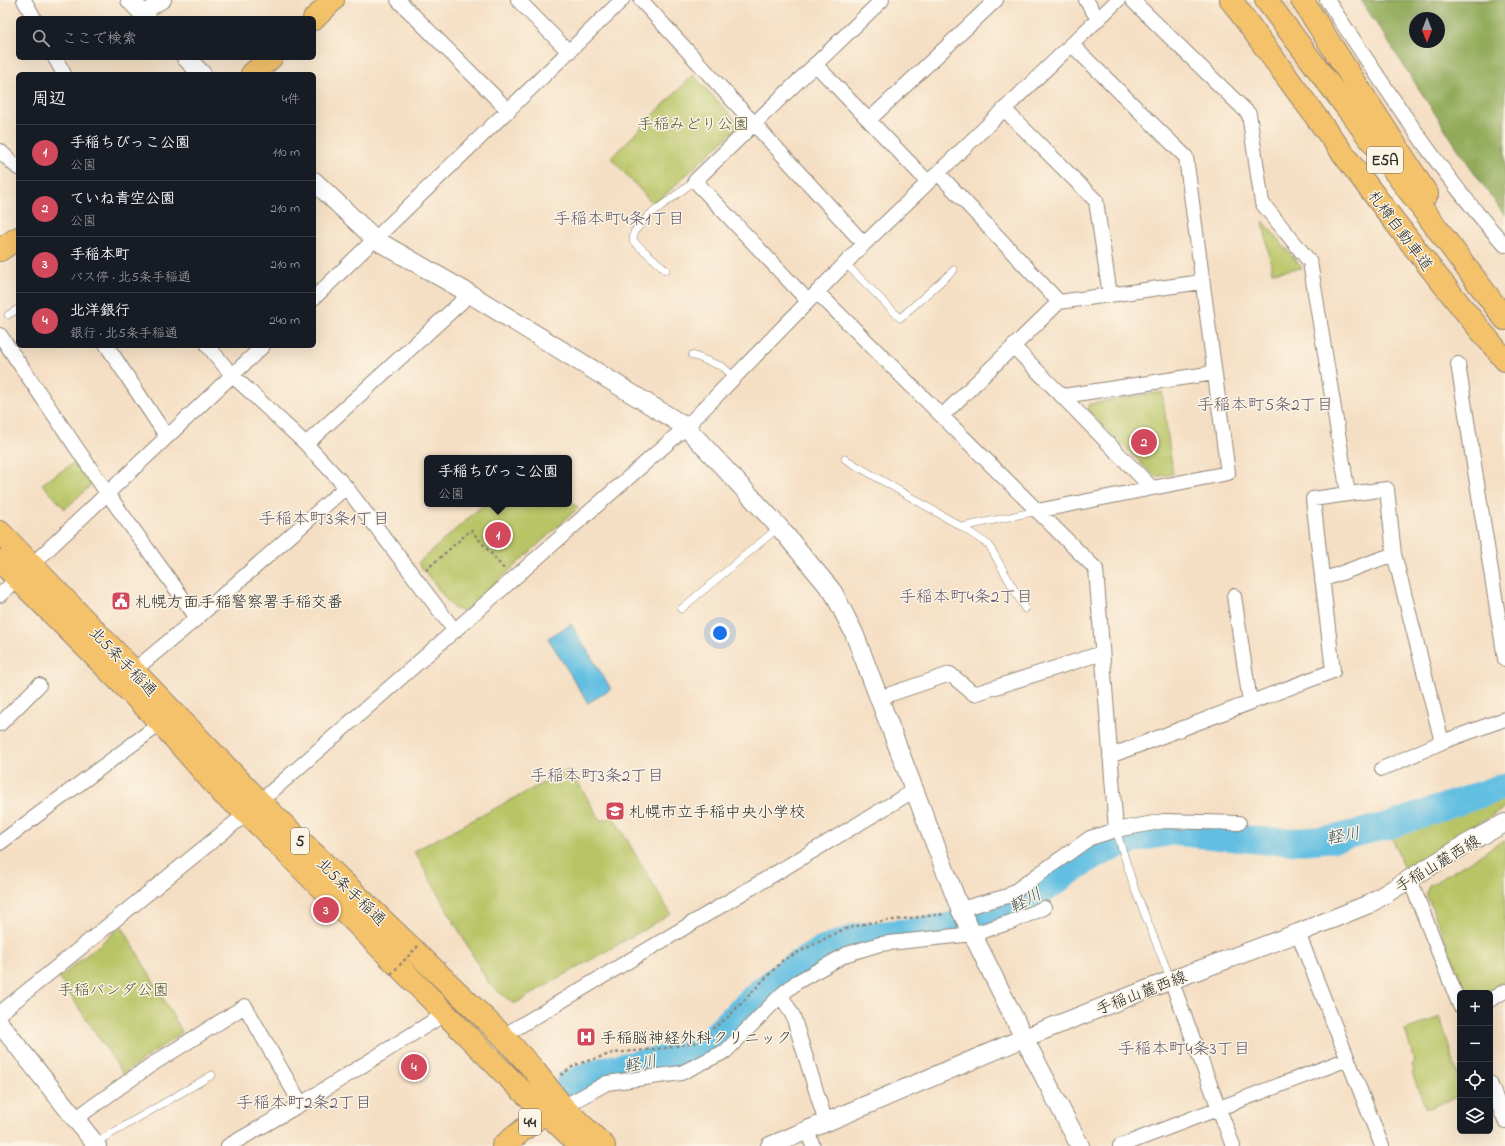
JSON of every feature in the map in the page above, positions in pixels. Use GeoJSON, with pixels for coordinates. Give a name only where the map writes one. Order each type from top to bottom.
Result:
{"type":"FeatureCollection","features":[{"type":"Feature","properties":{"kind":"main road"},"geometry":{"type":"LineString","coordinates":[[316,17],[333,0]]}},
{"type":"Feature","properties":{"kind":"main road","name":"札樽自動車道"},"geometry":{"type":"LineString","coordinates":[[1231,0],[1309,110],[1453,298],[1505,360]]}},
{"type":"Feature","properties":{"kind":"main road","name":"札樽自動車道"},"geometry":{"type":"LineString","coordinates":[[1266,0],[1505,317]]}},
{"type":"Feature","properties":{"kind":"main road"},"geometry":{"type":"LineString","coordinates":[[1302,0],[1505,317]]}},
{"type":"Feature","properties":{"kind":"main road"},"geometry":{"type":"LineString","coordinates":[[254,72],[269,60]]}},
{"type":"Feature","properties":{"kind":"main road"},"geometry":{"type":"LineString","coordinates":[[0,250],[16,239]]}},
{"type":"Feature","properties":{"kind":"main road","name":"北5条手稲通"},"geometry":{"type":"LineString","coordinates":[[0,532],[24,572],[224,795],[253,808],[503,1036],[534,1070],[554,1110],[582,1146]]}},
{"type":"Feature","properties":{"kind":"main road","name":"北5条手稲通"},"geometry":{"type":"LineString","coordinates":[[0,561],[24,572],[133,671],[253,808],[446,1013],[554,1110],[604,1146]]}},
{"type":"Feature","properties":{"kind":"main road","name":"44"},"geometry":{"type":"LineString","coordinates":[[503,1146],[554,1110]]}},
{"type":"Feature","properties":{"kind":"street"},"geometry":{"type":"LineString","coordinates":[[24,0],[33,16]]}},
{"type":"Feature","properties":{"kind":"street"},"geometry":{"type":"LineString","coordinates":[[130,0],[145,16],[164,0]]}},
{"type":"Feature","properties":{"kind":"street"},"geometry":{"type":"LineString","coordinates":[[398,0],[509,110]]}},
{"type":"Feature","properties":{"kind":"street"},"geometry":{"type":"LineString","coordinates":[[518,0],[569,52]]}},
{"type":"Feature","properties":{"kind":"street"},"geometry":{"type":"LineString","coordinates":[[316,296],[376,240],[622,0]]}},
{"type":"Feature","properties":{"kind":"street"},"geometry":{"type":"LineString","coordinates":[[641,0],[864,244]]}},
{"type":"Feature","properties":{"kind":"street"},"geometry":{"type":"LineString","coordinates":[[882,0],[695,181],[812,297],[942,416],[1096,569],[1117,834]]}},
{"type":"Feature","properties":{"kind":"street"},"geometry":{"type":"LineString","coordinates":[[869,120],[996,0]]}},
{"type":"Feature","properties":{"kind":"street"},"geometry":{"type":"LineString","coordinates":[[1086,0],[1098,18]]}},
{"type":"Feature","properties":{"kind":"street"},"geometry":{"type":"LineString","coordinates":[[0,1013],[253,808],[686,427],[864,244],[1118,0]]}},
{"type":"Feature","properties":{"kind":"street"},"geometry":{"type":"LineString","coordinates":[[1132,0],[1249,114],[1262,203],[1310,262],[1348,494]]}},
{"type":"Feature","properties":{"kind":"street"},"geometry":{"type":"LineString","coordinates":[[1327,0],[1406,117],[1470,206],[1505,245]]}},
{"type":"Feature","properties":{"kind":"street"},"geometry":{"type":"LineString","coordinates":[[1037,511],[1228,473],[1186,157],[1071,44]]}},
{"type":"Feature","properties":{"kind":"street"},"geometry":{"type":"LineString","coordinates":[[56,60],[63,72]]}},
{"type":"Feature","properties":{"kind":"street"},"geometry":{"type":"LineString","coordinates":[[188,60],[200,72]]}},
{"type":"Feature","properties":{"kind":"street"},"geometry":{"type":"LineString","coordinates":[[815,64],[869,120],[933,177],[1059,302]]}},
{"type":"Feature","properties":{"kind":"street"},"geometry":{"type":"LineString","coordinates":[[1004,109],[1096,201],[1110,295]]}},
{"type":"Feature","properties":{"kind":"street"},"geometry":{"type":"LineString","coordinates":[[0,151],[16,166]]}},
{"type":"Feature","properties":{"kind":"street"},"geometry":{"type":"LineString","coordinates":[[316,183],[376,240],[470,294],[686,427],[779,527],[833,592],[854,633],[915,790],[956,911],[973,934],[1024,1038],[1080,1146]]}},
{"type":"Feature","properties":{"kind":"street"},"geometry":{"type":"LineString","coordinates":[[942,416],[1059,302],[1202,282]]}},
{"type":"Feature","properties":{"kind":"street"},"geometry":{"type":"LineString","coordinates":[[306,444],[470,294]]}},
{"type":"Feature","properties":{"kind":"street"},"geometry":{"type":"LineString","coordinates":[[0,335],[107,493],[197,618]]}},
{"type":"Feature","properties":{"kind":"street"},"geometry":{"type":"LineString","coordinates":[[1014,346],[1152,488]]}},
{"type":"Feature","properties":{"kind":"street"},"geometry":{"type":"LineString","coordinates":[[108,348],[167,437]]}},
{"type":"Feature","properties":{"kind":"street"},"geometry":{"type":"LineString","coordinates":[[210,348],[232,375],[306,444],[346,487],[455,631]]}},
{"type":"Feature","properties":{"kind":"street"},"geometry":{"type":"LineString","coordinates":[[0,595],[261,348]]}},
{"type":"Feature","properties":{"kind":"street"},"geometry":{"type":"LineString","coordinates":[[1458,364],[1501,605],[1505,659]]}},
{"type":"Feature","properties":{"kind":"street"},"geometry":{"type":"LineString","coordinates":[[1063,396],[1214,373]]}},
{"type":"Feature","properties":{"kind":"street"},"geometry":{"type":"LineString","coordinates":[[133,671],[197,618],[346,487]]}},
{"type":"Feature","properties":{"kind":"street"},"geometry":{"type":"LineString","coordinates":[[1110,756],[1333,671],[1313,499],[1387,489],[1394,554],[1442,742]]}},
{"type":"Feature","properties":{"kind":"street"},"geometry":{"type":"LineString","coordinates":[[1322,580],[1394,554]]}},
{"type":"Feature","properties":{"kind":"street"},"geometry":{"type":"LineString","coordinates":[[1234,596],[1250,702]]}},
{"type":"Feature","properties":{"kind":"street"},"geometry":{"type":"LineString","coordinates":[[879,698],[950,674],[974,694],[1102,653]]}},
{"type":"Feature","properties":{"kind":"street"},"geometry":{"type":"LineString","coordinates":[[0,724],[39,685]]}},
{"type":"Feature","properties":{"kind":"street"},"geometry":{"type":"LineString","coordinates":[[1382,769],[1442,742],[1505,719]]}},
{"type":"Feature","properties":{"kind":"street"},"geometry":{"type":"LineString","coordinates":[[0,843],[161,723]]}},
{"type":"Feature","properties":{"kind":"street"},"geometry":{"type":"LineString","coordinates":[[503,1036],[915,790]]}},
{"type":"Feature","properties":{"kind":"street"},"geometry":{"type":"LineString","coordinates":[[956,911],[1008,896],[1090,838],[1117,834],[1164,821],[1239,823]]}},
{"type":"Feature","properties":{"kind":"street","name":"手稲山麓西線"},"geometry":{"type":"LineString","coordinates":[[770,1146],[810,1139],[826,1123],[1024,1038],[1171,980],[1298,933],[1369,904],[1468,843],[1505,823]]}},
{"type":"Feature","properties":{"kind":"street"},"geometry":{"type":"LineString","coordinates":[[1410,880],[1457,998]]}},
{"type":"Feature","properties":{"kind":"street"},"geometry":{"type":"LineString","coordinates":[[554,1110],[607,1083],[681,1073],[726,1051],[781,995],[797,982],[847,954],[880,944],[973,934],[1011,922],[1044,908]]}},
{"type":"Feature","properties":{"kind":"street"},"geometry":{"type":"LineString","coordinates":[[1298,933],[1382,1146]]}},
{"type":"Feature","properties":{"kind":"street"},"geometry":{"type":"LineString","coordinates":[[1171,980],[1233,1146]]}},
{"type":"Feature","properties":{"kind":"street"},"geometry":{"type":"LineString","coordinates":[[1493,998],[1505,991]]}},
{"type":"Feature","properties":{"kind":"street"},"geometry":{"type":"LineString","coordinates":[[781,995],[793,1016],[826,1123]]}},
{"type":"Feature","properties":{"kind":"street"},"geometry":{"type":"LineString","coordinates":[[75,1119],[150,1065],[245,1006],[300,1104]]}},
{"type":"Feature","properties":{"kind":"street"},"geometry":{"type":"LineString","coordinates":[[228,1146],[300,1104],[446,1013]]}},
{"type":"Feature","properties":{"kind":"street"},"geometry":{"type":"LineString","coordinates":[[0,1024],[96,1145]]}},
{"type":"Feature","properties":{"kind":"street"},"geometry":{"type":"LineString","coordinates":[[1120,1146],[1348,1059]]}},
{"type":"Feature","properties":{"kind":"street"},"geometry":{"type":"LineString","coordinates":[[1493,1091],[1505,1121]]}},
{"type":"Feature","properties":{"kind":"lane"},"geometry":{"type":"LineString","coordinates":[[666,270],[633,241],[634,232],[650,215],[695,181]]}},
{"type":"Feature","properties":{"kind":"lane"},"geometry":{"type":"LineString","coordinates":[[846,263],[900,318],[954,270]]}},
{"type":"Feature","properties":{"kind":"lane"},"geometry":{"type":"LineString","coordinates":[[8,315],[16,310]]}},
{"type":"Feature","properties":{"kind":"lane"},"geometry":{"type":"LineString","coordinates":[[692,355],[723,367],[734,377]]}},
{"type":"Feature","properties":{"kind":"lane"},"geometry":{"type":"LineString","coordinates":[[845,459],[990,545],[1025,609]]}},
{"type":"Feature","properties":{"kind":"lane"},"geometry":{"type":"LineString","coordinates":[[962,527],[1037,511]]}},
{"type":"Feature","properties":{"kind":"lane"},"geometry":{"type":"LineString","coordinates":[[681,609],[779,527]]}},
{"type":"Feature","properties":{"kind":"lane"},"geometry":{"type":"LineString","coordinates":[[1117,834],[1135,890],[1171,980]]}},
{"type":"Feature","properties":{"kind":"lane"},"geometry":{"type":"LineString","coordinates":[[96,1145],[212,1075]]}},
{"type":"Feature","properties":{"kind":"path"},"geometry":{"type":"LineString","coordinates":[[424,572],[470,530],[508,574]]}},
{"type":"Feature","properties":{"kind":"path"},"geometry":{"type":"LineString","coordinates":[[558,1078],[575,1065],[613,1053],[666,1048],[695,1043],[729,1016],[783,960],[842,930],[868,923],[956,911]]}},
{"type":"Feature","properties":{"kind":"path"},"geometry":{"type":"LineString","coordinates":[[391,974],[420,944]]}},
{"type":"Feature","properties":{"kind":"green space"},"geometry":{"type":"Polygon","coordinates":[[[1361,0],[1505,0],[1505,216],[1460,152],[1361,0]]]}},
{"type":"Feature","properties":{"kind":"green space","name":"手稲みどり公園"},"geometry":{"type":"Polygon","coordinates":[[[693,75],[740,125],[654,205],[611,158],[693,75]]]}},
{"type":"Feature","properties":{"kind":"green space"},"geometry":{"type":"Polygon","coordinates":[[[1263,221],[1302,268],[1272,272],[1263,221]]]}},
{"type":"Feature","properties":{"kind":"green space"},"geometry":{"type":"Polygon","coordinates":[[[1162,392],[1173,474],[1155,477],[1087,410],[1089,404],[1162,392]]]}},
{"type":"Feature","properties":{"kind":"green space"},"geometry":{"type":"Polygon","coordinates":[[[75,462],[91,485],[65,509],[42,484],[75,462]]]}},
{"type":"Feature","properties":{"kind":"green space"},"geometry":{"type":"Polygon","coordinates":[[[572,502],[578,508],[465,611],[454,609],[418,563],[481,507],[572,507],[572,502]]]}},
{"type":"Feature","properties":{"kind":"green space"},"geometry":{"type":"Polygon","coordinates":[[[570,769],[600,820],[614,818],[671,914],[514,1004],[489,984],[414,851],[570,769]]]}},
{"type":"Feature","properties":{"kind":"green space"},"geometry":{"type":"Polygon","coordinates":[[[1505,795],[1505,808],[1476,825],[1405,872],[1391,835],[1505,795]]]}},
{"type":"Feature","properties":{"kind":"green space"},"geometry":{"type":"Polygon","coordinates":[[[1505,840],[1505,981],[1490,990],[1466,990],[1426,894],[1429,886],[1505,840]]]}},
{"type":"Feature","properties":{"kind":"green space","name":"手稲パンダ公園"},"geometry":{"type":"Polygon","coordinates":[[[122,926],[182,1032],[123,1074],[59,978],[122,926]]]}},
{"type":"Feature","properties":{"kind":"green space"},"geometry":{"type":"Polygon","coordinates":[[[1440,1017],[1457,1073],[1457,1097],[1426,1109],[1412,1073],[1414,1072],[1412,1064],[1415,1063],[1405,1030],[1440,1017]]]}},
{"type":"Feature","properties":{"kind":"water"},"geometry":{"type":"Polygon","coordinates":[[[571,624],[611,689],[588,703],[548,638],[571,624]]]}},
{"type":"Feature","properties":{"kind":"waterway","name":"軽川"},"geometry":{"type":"LineString","coordinates":[[569,1083],[604,1070],[698,1052],[756,995],[789,969],[820,951],[856,937],[925,930],[973,922],[1004,912],[1028,901],[1082,863],[1106,850],[1140,838],[1172,832],[1267,841],[1332,839],[1391,825],[1505,786]]}},
{"type":"Feature","properties":{"kind":"place","name":"ていね青空公園"},"geometry":{"type":"Point","coordinates":[1144,442]}},
{"type":"Feature","properties":{"kind":"place","name":"手稲ちびっこ公園"},"geometry":{"type":"Point","coordinates":[498,535]}},
{"type":"Feature","properties":{"kind":"place","name":"札幌方面手稲警察署手稲交番"},"geometry":{"type":"Point","coordinates":[121,601]}},
{"type":"Feature","properties":{"kind":"place","name":"札幌市立手稲中央小学校"},"geometry":{"type":"Point","coordinates":[615,811]}},
{"type":"Feature","properties":{"kind":"place","name":"手稲本町"},"geometry":{"type":"Point","coordinates":[326,910]}},
{"type":"Feature","properties":{"kind":"place","name":"手稲脳神経外科クリニック"},"geometry":{"type":"Point","coordinates":[586,1037]}},
{"type":"Feature","properties":{"kind":"place","name":"北洋銀行"},"geometry":{"type":"Point","coordinates":[414,1067]}},
{"type":"Feature","properties":{"kind":"district","name":"手稲本町4条1丁目"},"geometry":{"type":"Point","coordinates":[619,218]}},
{"type":"Feature","properties":{"kind":"district","name":"手稲本町5条2丁目"},"geometry":{"type":"Point","coordinates":[1265,404]}},
{"type":"Feature","properties":{"kind":"district","name":"手稲本町3条1丁目"},"geometry":{"type":"Point","coordinates":[324,518]}},
{"type":"Feature","properties":{"kind":"district","name":"手稲本町4条2丁目"},"geometry":{"type":"Point","coordinates":[966,596]}},
{"type":"Feature","properties":{"kind":"district","name":"手稲本町3条2丁目"},"geometry":{"type":"Point","coordinates":[597,775]}},
{"type":"Feature","properties":{"kind":"district","name":"手稲本町4条3丁目"},"geometry":{"type":"Point","coordinates":[1184,1048]}},
{"type":"Feature","properties":{"kind":"district","name":"手稲本町2条2丁目"},"geometry":{"type":"Point","coordinates":[304,1102]}}]}
